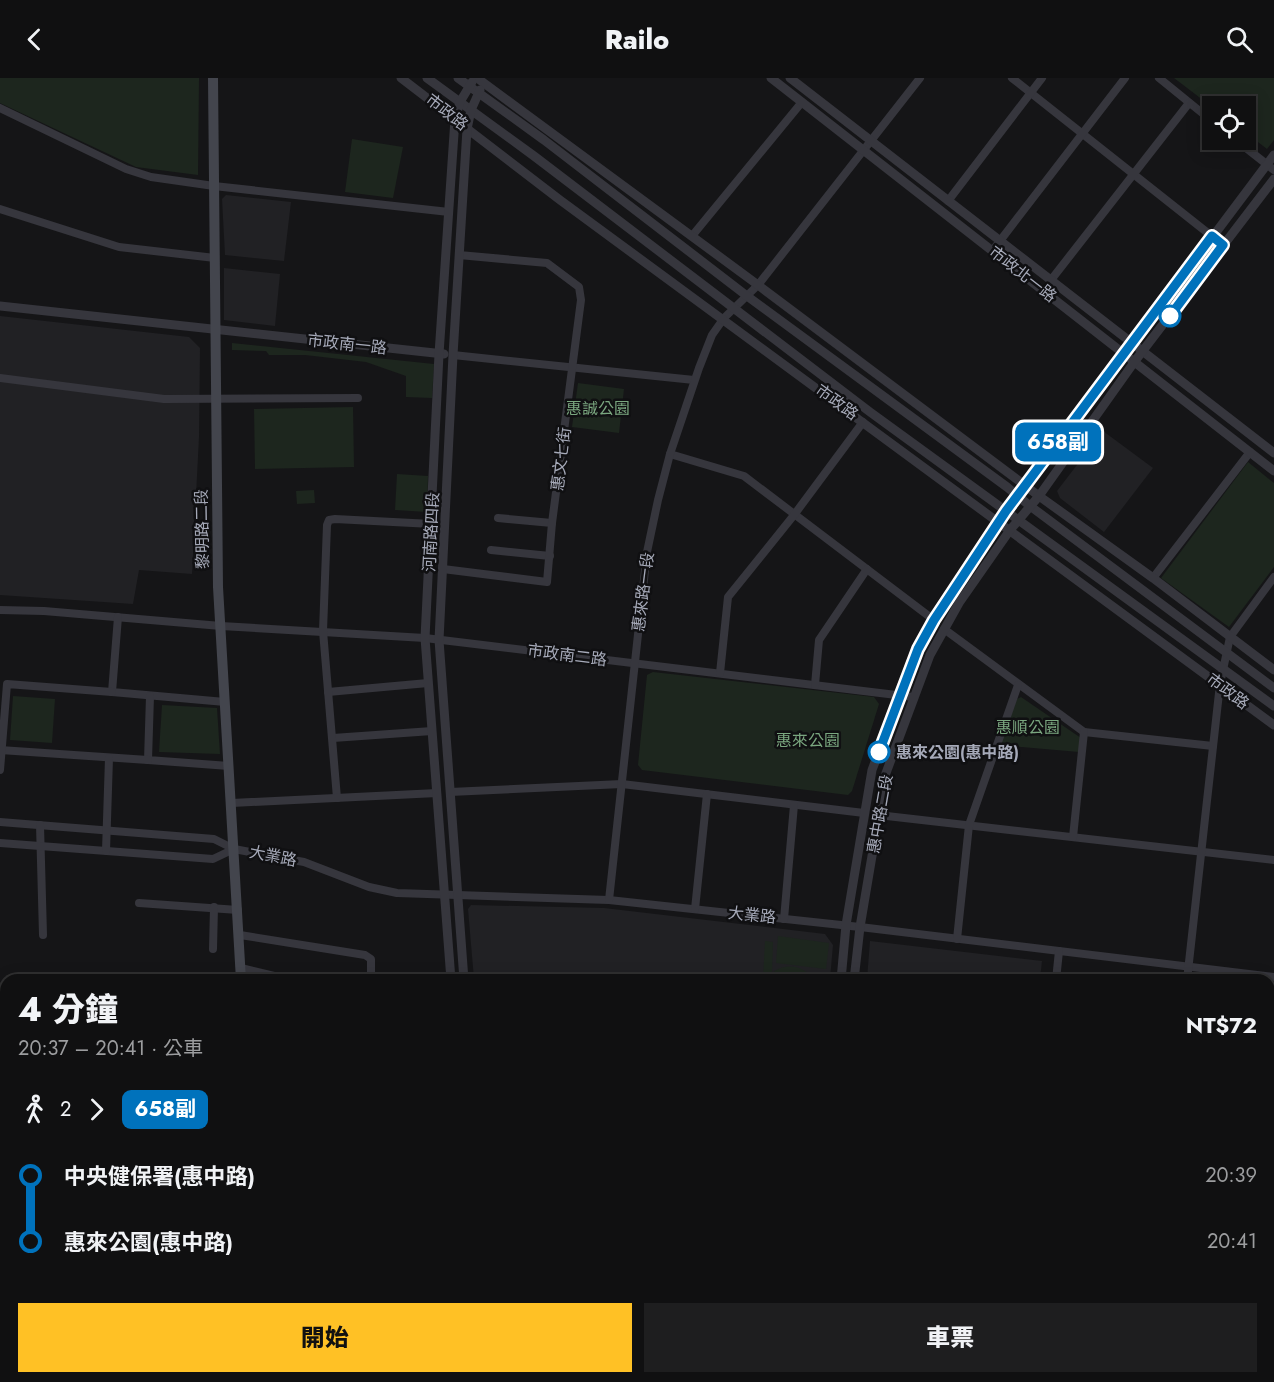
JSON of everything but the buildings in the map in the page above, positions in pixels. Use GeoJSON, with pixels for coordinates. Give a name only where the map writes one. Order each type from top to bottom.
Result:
{"type":"FeatureCollection","features":[{"type":"Feature","properties":{"kind":"main road","name":"黎明路二段"},"geometry":{"type":"LineString","coordinates":[[213,78],[218,587],[241,974]]}},
{"type":"Feature","properties":{"kind":"street","name":"市政路"},"geometry":{"type":"LineString","coordinates":[[401,78],[560,200],[724,318],[1274,725]]}},
{"type":"Feature","properties":{"kind":"street","name":"市政路"},"geometry":{"type":"LineString","coordinates":[[427,78],[740,302],[1018,496],[1274,688]]}},
{"type":"Feature","properties":{"kind":"street","name":"市政路"},"geometry":{"type":"LineString","coordinates":[[458,78],[479,81],[692,236],[1274,670]]}},
{"type":"Feature","properties":{"kind":"street","name":"市政北一路"},"geometry":{"type":"LineString","coordinates":[[771,78],[1274,471]]}},
{"type":"Feature","properties":{"kind":"street","name":"市政北一路"},"geometry":{"type":"LineString","coordinates":[[790,78],[1274,453]]}},
{"type":"Feature","properties":{"kind":"street","name":"惠來路一段"},"geometry":{"type":"LineString","coordinates":[[609,900],[647,552],[670,454],[694,381],[712,335],[724,318],[758,285],[920,78]]}},
{"type":"Feature","properties":{"kind":"street"},"geometry":{"type":"LineString","coordinates":[[1012,78],[1223,245]]}},
{"type":"Feature","properties":{"kind":"street"},"geometry":{"type":"LineString","coordinates":[[948,201],[1042,78]]}},
{"type":"Feature","properties":{"kind":"street"},"geometry":{"type":"LineString","coordinates":[[993,250],[1125,78]]}},
{"type":"Feature","properties":{"kind":"street"},"geometry":{"type":"LineString","coordinates":[[1159,78],[1202,113]]}},
{"type":"Feature","properties":{"kind":"street","name":"河南路四段"},"geometry":{"type":"LineString","coordinates":[[451,974],[425,638],[439,354],[455,118],[460,102],[479,81]]}},
{"type":"Feature","properties":{"kind":"street","name":"河南路四段"},"geometry":{"type":"LineString","coordinates":[[464,974],[439,640],[467,129],[479,81]]}},
{"type":"Feature","properties":{"kind":"street","name":"市政路"},"geometry":{"type":"LineString","coordinates":[[477,93],[544,140],[870,412],[1274,706]]}},
{"type":"Feature","properties":{"kind":"street"},"geometry":{"type":"LineString","coordinates":[[692,236],[802,102]]}},
{"type":"Feature","properties":{"kind":"street"},"geometry":{"type":"LineString","coordinates":[[1051,280],[1189,102]]}},
{"type":"Feature","properties":{"kind":"street"},"geometry":{"type":"LineString","coordinates":[[0,108],[126,169],[151,177],[449,212]]}},
{"type":"Feature","properties":{"kind":"street"},"geometry":{"type":"LineString","coordinates":[[1249,150],[1270,167]]}},
{"type":"Feature","properties":{"kind":"street","name":"惠中路二段"},"geometry":{"type":"LineString","coordinates":[[842,974],[846,926],[872,770],[918,649],[934,620],[1006,511],[1212,236],[1270,167],[1274,155]]}},
{"type":"Feature","properties":{"kind":"street","name":"惠中路二段"},"geometry":{"type":"LineString","coordinates":[[855,974],[860,927],[886,773],[930,655],[959,603],[1010,530],[1039,496],[1143,351],[1274,179]]}},
{"type":"Feature","properties":{"kind":"street"},"geometry":{"type":"LineString","coordinates":[[0,210],[119,247],[215,258]]}},
{"type":"Feature","properties":{"kind":"street","name":"惠文七街"},"geometry":{"type":"LineString","coordinates":[[443,569],[547,582],[552,524],[581,300],[579,287],[547,263],[459,255]]}},
{"type":"Feature","properties":{"kind":"street","name":"市政南一路"},"geometry":{"type":"LineString","coordinates":[[0,306],[694,381]]}},
{"type":"Feature","properties":{"kind":"street"},"geometry":{"type":"LineString","coordinates":[[0,378],[164,399],[358,398]]}},
{"type":"Feature","properties":{"kind":"street"},"geometry":{"type":"LineString","coordinates":[[720,674],[728,597],[794,515],[863,422]]}},
{"type":"Feature","properties":{"kind":"street"},"geometry":{"type":"LineString","coordinates":[[1153,578],[1250,452]]}},
{"type":"Feature","properties":{"kind":"street"},"geometry":{"type":"LineString","coordinates":[[670,454],[744,476],[934,620]]}},
{"type":"Feature","properties":{"kind":"street"},"geometry":{"type":"LineString","coordinates":[[498,518],[552,524]]}},
{"type":"Feature","properties":{"kind":"street"},"geometry":{"type":"LineString","coordinates":[[337,798],[323,631],[327,525],[329,520],[432,524]]}},
{"type":"Feature","properties":{"kind":"street"},"geometry":{"type":"LineString","coordinates":[[491,550],[550,556]]}},
{"type":"Feature","properties":{"kind":"street"},"geometry":{"type":"LineString","coordinates":[[815,685],[819,640],[867,569]]}},
{"type":"Feature","properties":{"kind":"street"},"geometry":{"type":"LineString","coordinates":[[1187,974],[1222,667],[1230,637],[1274,577]]}},
{"type":"Feature","properties":{"kind":"street","name":"市政南二路"},"geometry":{"type":"LineString","coordinates":[[0,610],[425,638],[913,697]]}},
{"type":"Feature","properties":{"kind":"street"},"geometry":{"type":"LineString","coordinates":[[112,692],[118,617]]}},
{"type":"Feature","properties":{"kind":"street"},"geometry":{"type":"LineString","coordinates":[[944,629],[1084,732],[1213,746]]}},
{"type":"Feature","properties":{"kind":"street"},"geometry":{"type":"LineString","coordinates":[[328,692],[428,683]]}},
{"type":"Feature","properties":{"kind":"street"},"geometry":{"type":"LineString","coordinates":[[0,770],[7,684],[225,702]]}},
{"type":"Feature","properties":{"kind":"street"},"geometry":{"type":"LineString","coordinates":[[957,939],[969,825],[1018,685]]}},
{"type":"Feature","properties":{"kind":"street"},"geometry":{"type":"LineString","coordinates":[[148,760],[150,696]]}},
{"type":"Feature","properties":{"kind":"street"},"geometry":{"type":"LineString","coordinates":[[333,738],[432,731]]}},
{"type":"Feature","properties":{"kind":"street"},"geometry":{"type":"LineString","coordinates":[[1073,837],[1084,732]]}},
{"type":"Feature","properties":{"kind":"street"},"geometry":{"type":"LineString","coordinates":[[1,750],[229,766]]}},
{"type":"Feature","properties":{"kind":"street"},"geometry":{"type":"LineString","coordinates":[[106,851],[109,758]]}},
{"type":"Feature","properties":{"kind":"street"},"geometry":{"type":"LineString","coordinates":[[450,792],[622,784],[864,813]]}},
{"type":"Feature","properties":{"kind":"street"},"geometry":{"type":"LineString","coordinates":[[232,803],[437,794]]}},
{"type":"Feature","properties":{"kind":"street"},"geometry":{"type":"LineString","coordinates":[[695,909],[707,794]]}},
{"type":"Feature","properties":{"kind":"street"},"geometry":{"type":"LineString","coordinates":[[783,919],[794,804]]}},
{"type":"Feature","properties":{"kind":"street"},"geometry":{"type":"LineString","coordinates":[[878,815],[1274,860]]}},
{"type":"Feature","properties":{"kind":"street","name":"大業路"},"geometry":{"type":"LineString","coordinates":[[0,822],[214,839],[234,849],[304,862],[369,887],[398,893],[609,900],[860,927],[1243,974]]}},
{"type":"Feature","properties":{"kind":"street"},"geometry":{"type":"LineString","coordinates":[[40,825],[43,935]]}},
{"type":"Feature","properties":{"kind":"street","name":"大業路"},"geometry":{"type":"LineString","coordinates":[[0,843],[213,859],[234,849]]}},
{"type":"Feature","properties":{"kind":"street"},"geometry":{"type":"LineString","coordinates":[[139,903],[238,910]]}},
{"type":"Feature","properties":{"kind":"street"},"geometry":{"type":"LineString","coordinates":[[213,949],[214,907]]}},
{"type":"Feature","properties":{"kind":"street"},"geometry":{"type":"LineString","coordinates":[[240,935],[365,955],[371,959],[371,974]]}},
{"type":"Feature","properties":{"kind":"street"},"geometry":{"type":"LineString","coordinates":[[1057,974],[1059,951]]}},
{"type":"Feature","properties":{"kind":"shaded area"},"geometry":{"type":"Polygon","coordinates":[[[226,195],[291,202],[284,261],[225,255],[222,199],[226,195]]]}},
{"type":"Feature","properties":{"kind":"shaded area"},"geometry":{"type":"Polygon","coordinates":[[[224,268],[280,274],[275,326],[224,320],[224,268]]]}},
{"type":"Feature","properties":{"kind":"shaded area"},"geometry":{"type":"Polygon","coordinates":[[[0,316],[189,337],[200,348],[199,437],[192,574],[139,570],[133,604],[0,595],[0,316]]]}},
{"type":"Feature","properties":{"kind":"shaded area"},"geometry":{"type":"Polygon","coordinates":[[[1103,431],[1153,468],[1104,532],[1060,498],[1057,491],[1103,431]]]}},
{"type":"Feature","properties":{"kind":"shaded area"},"geometry":{"type":"Polygon","coordinates":[[[471,905],[604,908],[825,934],[833,945],[830,974],[474,974],[468,909],[471,905]]]}},
{"type":"Feature","properties":{"kind":"shaded area"},"geometry":{"type":"Polygon","coordinates":[[[870,941],[1042,961],[1041,974],[867,974],[870,941]]]}},
{"type":"Feature","properties":{"kind":"green space"},"geometry":{"type":"Polygon","coordinates":[[[0,78],[199,78],[198,175],[136,167],[0,103],[0,78]]]}},
{"type":"Feature","properties":{"kind":"green space"},"geometry":{"type":"Polygon","coordinates":[[[1174,78],[1274,78],[1274,140],[1267,149],[1256,140],[1256,96],[1202,96],[1202,99],[1174,78]]]}},
{"type":"Feature","properties":{"kind":"green space"},"geometry":{"type":"Polygon","coordinates":[[[352,139],[403,147],[393,198],[345,192],[352,139]]]}},
{"type":"Feature","properties":{"kind":"green space"},"geometry":{"type":"Polygon","coordinates":[[[232,343],[434,364],[432,398],[406,397],[406,376],[366,362],[305,355],[269,355],[266,351],[232,350],[232,343]]]}},
{"type":"Feature","properties":{"kind":"green space","name":"惠誠公園"},"geometry":{"type":"Polygon","coordinates":[[[578,383],[624,389],[619,433],[572,427],[578,383]]]}},
{"type":"Feature","properties":{"kind":"green space"},"geometry":{"type":"Polygon","coordinates":[[[353,407],[354,467],[255,469],[254,409],[353,407]]]}},
{"type":"Feature","properties":{"kind":"green space"},"geometry":{"type":"Polygon","coordinates":[[[1248,462],[1274,483],[1274,567],[1229,627],[1161,578],[1248,462]]]}},
{"type":"Feature","properties":{"kind":"green space"},"geometry":{"type":"Polygon","coordinates":[[[397,474],[428,476],[427,512],[395,510],[397,474]]]}},
{"type":"Feature","properties":{"kind":"green space"},"geometry":{"type":"Polygon","coordinates":[[[314,490],[315,503],[297,504],[296,491],[314,490]]]}},
{"type":"Feature","properties":{"kind":"green space","name":"惠來公園"},"geometry":{"type":"Polygon","coordinates":[[[653,672],[874,697],[879,704],[852,791],[848,795],[642,770],[638,765],[647,675],[653,672]]]}},
{"type":"Feature","properties":{"kind":"green space"},"geometry":{"type":"Polygon","coordinates":[[[13,696],[55,699],[52,743],[10,740],[13,696]]]}},
{"type":"Feature","properties":{"kind":"green space","name":"惠順公園"},"geometry":{"type":"Polygon","coordinates":[[[1021,697],[1081,738],[1079,752],[1000,745],[1017,699],[1021,697]]]}},
{"type":"Feature","properties":{"kind":"green space"},"geometry":{"type":"Polygon","coordinates":[[[162,705],[217,708],[220,754],[159,752],[162,705]]]}},
{"type":"Feature","properties":{"kind":"green space"},"geometry":{"type":"Polygon","coordinates":[[[778,936],[829,943],[826,969],[776,963],[778,936]]]}},
{"type":"Feature","properties":{"kind":"green space"},"geometry":{"type":"Polygon","coordinates":[[[765,941],[773,942],[772,973],[783,967],[794,967],[809,974],[793,974],[763,974],[765,941]]]}},
{"type":"Feature","properties":{"kind":"bus line","name":"658副"},"geometry":{"type":"LineString","coordinates":[[879,752],[918,649],[934,620],[1006,511],[1212,236],[1223,245],[1170,316]]}},
{"type":"Feature","properties":{"kind":"place","name":"惠來公園(惠中路)"},"geometry":{"type":"Point","coordinates":[879,752]}}]}
